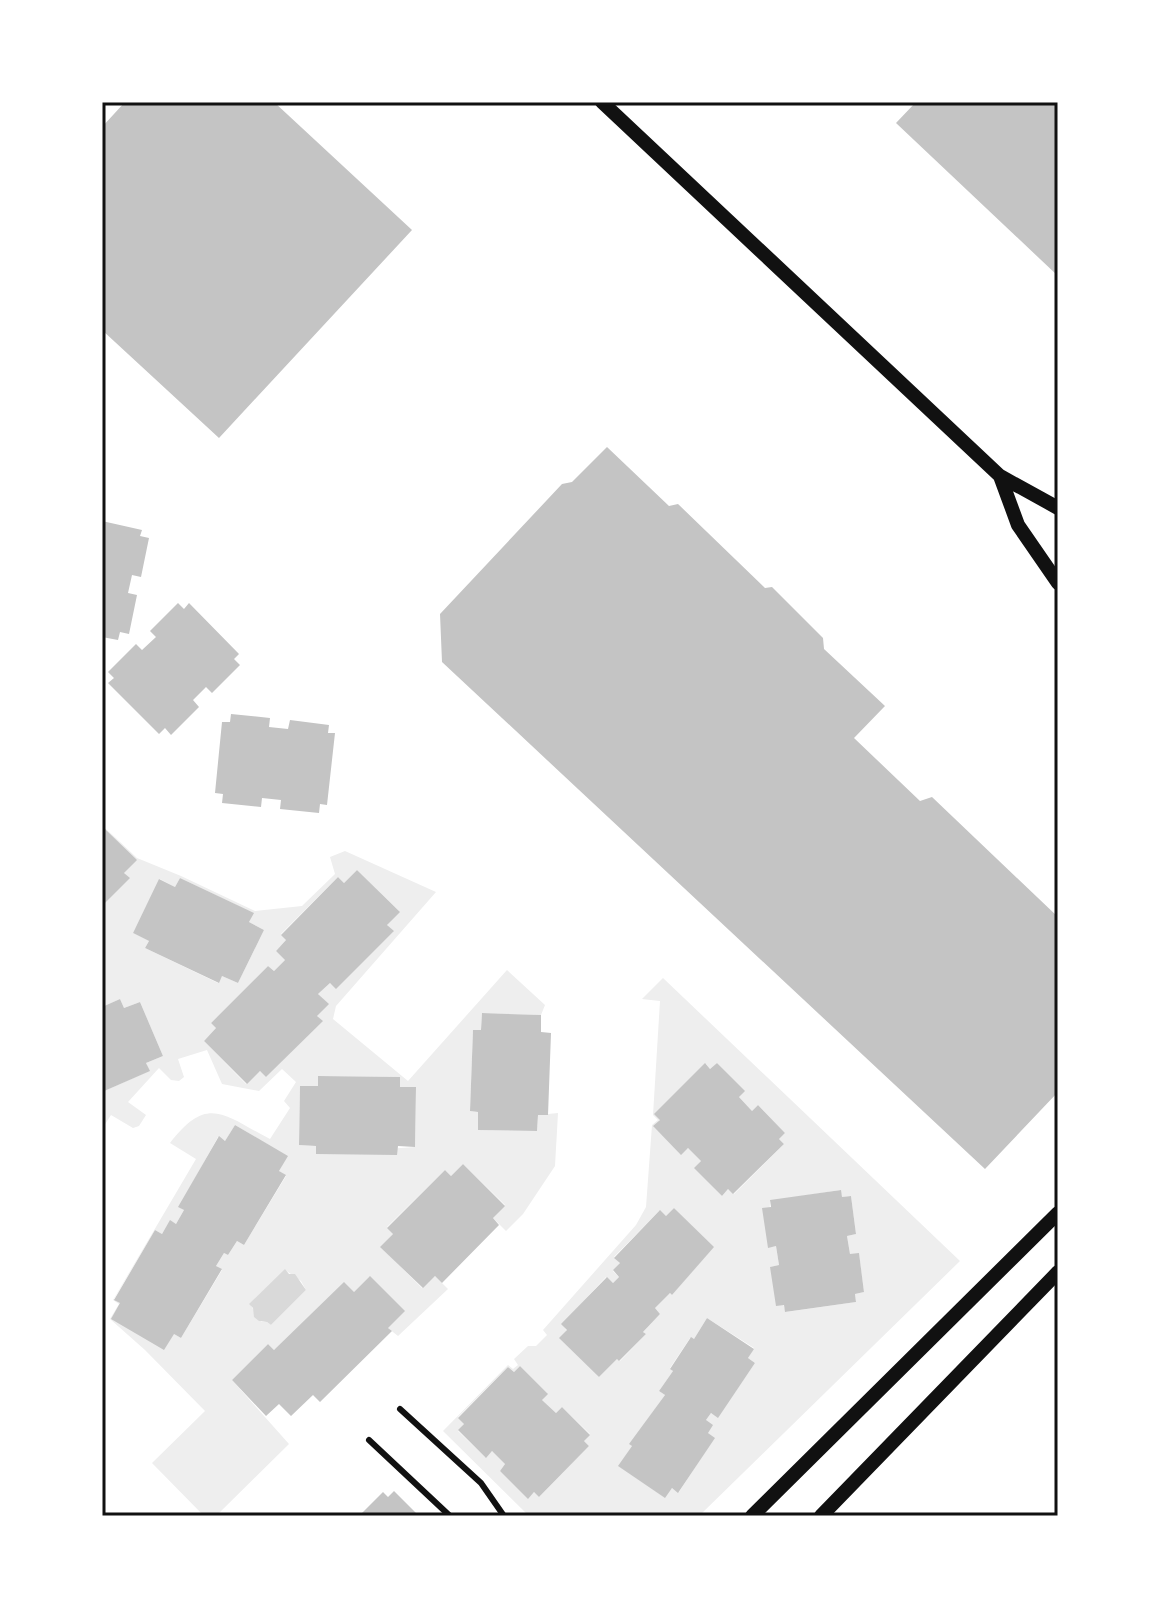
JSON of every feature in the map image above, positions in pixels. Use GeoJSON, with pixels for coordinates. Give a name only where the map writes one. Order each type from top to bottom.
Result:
{"type":"FeatureCollection","features":[{"type":"Feature","properties":{"kind":"street"},"geometry":{"type":"LineString","coordinates":[[602,102],[1000,476],[1058,508]]}},
{"type":"Feature","properties":{"kind":"street"},"geometry":{"type":"LineString","coordinates":[[1000,476],[1018,525],[1058,583]]}},
{"type":"Feature","properties":{"kind":"street"},"geometry":{"type":"LineString","coordinates":[[752,1516],[1058,1213]]}},
{"type":"Feature","properties":{"kind":"street"},"geometry":{"type":"LineString","coordinates":[[821,1516],[1058,1272]]}},
{"type":"Feature","properties":{"kind":"lane"},"geometry":{"type":"LineString","coordinates":[[400,1409],[481,1483],[504,1516]]}},
{"type":"Feature","properties":{"kind":"lane"},"geometry":{"type":"LineString","coordinates":[[369,1440],[450,1516]]}},
{"type":"Feature","properties":{"kind":"shaded area"},"geometry":{"type":"Polygon","coordinates":[[[102,825],[137,858],[255,911],[302,906],[335,874],[330,857],[345,851],[436,892],[336,1006],[333,1019],[408,1081],[507,970],[545,1005],[541,1015],[482,1013],[481,1030],[473,1030],[470,1111],[478,1112],[478,1130],[537,1131],[538,1115],[558,1113],[555,1166],[523,1214],[506,1231],[493,1218],[505,1205],[463,1164],[451,1176],[445,1170],[387,1227],[393,1234],[381,1247],[422,1288],[435,1276],[448,1289],[398,1336],[388,1328],[369,1277],[354,1292],[274,1350],[268,1344],[232,1380],[289,1444],[216,1516],[204,1516],[152,1463],[205,1411],[110,1319],[119,1304],[113,1300],[196,1159],[170,1143],[195,1118],[206,1114],[229,1117],[270,1139],[290,1108],[284,1101],[296,1082],[282,1069],[259,1091],[222,1084],[207,1050],[178,1059],[184,1077],[179,1081],[171,1080],[159,1068],[128,1102],[146,1115],[139,1126],[133,1128],[111,1115],[102,1129],[102,1092],[149,1071],[146,1063],[163,1056],[140,1002],[124,1008],[120,999],[102,1007],[102,906],[129,878],[124,873],[136,860],[102,825]],[[357,870],[344,883],[338,877],[281,934],[286,940],[276,951],[285,960],[274,971],[268,966],[211,1023],[216,1028],[204,1041],[246,1084],[260,1071],[266,1077],[322,1021],[317,1016],[328,1004],[318,994],[330,983],[336,988],[393,932],[387,925],[399,911],[357,870]],[[180,878],[175,887],[160,879],[133,933],[149,941],[145,948],[218,983],[222,976],[238,983],[264,930],[249,922],[253,913],[180,878]],[[318,1076],[318,1086],[300,1086],[299,1145],[316,1146],[316,1154],[415,1147],[416,1087],[400,1087],[399,1077],[318,1076]],[[235,1125],[225,1141],[218,1137],[179,1207],[184,1210],[176,1224],[170,1221],[162,1234],[155,1230],[114,1299],[181,1338],[222,1270],[216,1266],[224,1253],[228,1255],[237,1241],[244,1245],[286,1176],[279,1171],[287,1156],[235,1125]],[[285,1270],[250,1304],[261,1322],[271,1325],[306,1290],[301,1281],[285,1270]]]}},
{"type":"Feature","properties":{"kind":"shaded area"},"geometry":{"type":"Polygon","coordinates":[[[663,978],[960,1261],[699,1516],[529,1516],[443,1431],[508,1365],[513,1369],[518,1365],[514,1359],[528,1346],[536,1346],[547,1335],[543,1330],[636,1225],[646,1207],[652,1125],[658,1120],[653,1115],[660,1001],[642,999],[663,978]],[[717,1063],[710,1069],[706,1064],[654,1127],[681,1154],[688,1148],[701,1161],[695,1168],[722,1196],[728,1189],[734,1194],[784,1144],[779,1139],[785,1133],[758,1105],[752,1111],[739,1097],[744,1091],[717,1063]],[[840,1190],[770,1201],[768,1247],[776,1246],[779,1265],[770,1267],[786,1312],[856,1302],[855,1294],[864,1292],[859,1254],[850,1254],[847,1236],[856,1234],[851,1196],[842,1197],[840,1190]],[[674,1208],[666,1216],[659,1211],[614,1257],[620,1263],[613,1271],[619,1277],[613,1283],[606,1277],[562,1324],[599,1377],[646,1334],[643,1332],[660,1314],[655,1308],[670,1293],[672,1295],[713,1247],[674,1208]],[[707,1318],[694,1339],[690,1338],[659,1391],[665,1395],[630,1444],[632,1446],[619,1466],[664,1497],[672,1488],[679,1492],[714,1438],[708,1433],[706,1420],[711,1413],[718,1417],[755,1363],[748,1358],[754,1348],[707,1318]],[[520,1366],[514,1372],[508,1367],[458,1417],[464,1424],[458,1431],[485,1457],[492,1451],[505,1464],[500,1471],[528,1498],[534,1492],[539,1497],[589,1446],[584,1441],[590,1434],[562,1407],[556,1413],[542,1400],[547,1393],[520,1366]]]}},
{"type":"Feature","properties":{"kind":"shaded area"},"geometry":{"type":"Polygon","coordinates":[[[285,1269],[289,1274],[295,1274],[306,1290],[271,1325],[259,1321],[249,1304],[285,1269]]]}},
{"type":"Feature","properties":{"kind":"building"},"geometry":{"type":"Polygon","coordinates":[[[125,102],[274,102],[412,230],[219,438],[102,330],[102,127],[125,102]]]}},
{"type":"Feature","properties":{"kind":"building"},"geometry":{"type":"Polygon","coordinates":[[[916,102],[1058,102],[1058,276],[896,123],[916,102]]]}},
{"type":"Feature","properties":{"kind":"building"},"geometry":{"type":"Polygon","coordinates":[[[607,447],[669,506],[678,504],[765,588],[772,587],[823,638],[824,649],[885,706],[854,738],[920,801],[932,797],[1058,917],[1058,1092],[985,1169],[442,662],[440,614],[562,484],[572,482],[607,447]]]}},
{"type":"Feature","properties":{"kind":"building"},"geometry":{"type":"Polygon","coordinates":[[[102,521],[142,530],[140,536],[149,538],[141,577],[132,575],[128,593],[137,595],[129,634],[120,632],[118,640],[102,637],[102,521]]]}},
{"type":"Feature","properties":{"kind":"building"},"geometry":{"type":"Polygon","coordinates":[[[178,603],[184,609],[189,603],[239,654],[234,659],[240,665],[212,693],[206,687],[193,700],[199,707],[171,735],[165,728],[159,734],[108,683],[114,678],[108,672],[136,644],[142,650],[156,637],[150,631],[178,603]]]}},
{"type":"Feature","properties":{"kind":"building"},"geometry":{"type":"Polygon","coordinates":[[[231,714],[270,718],[269,727],[288,729],[290,720],[329,725],[328,733],[335,733],[327,805],[320,804],[319,813],[280,809],[281,800],[262,798],[261,807],[222,803],[223,794],[215,793],[222,722],[230,722],[231,714]]]}},
{"type":"Feature","properties":{"kind":"building"},"geometry":{"type":"Polygon","coordinates":[[[102,826],[137,860],[124,873],[130,878],[102,906],[102,826]]]}},
{"type":"Feature","properties":{"kind":"building"},"geometry":{"type":"Polygon","coordinates":[[[357,870],[400,912],[387,925],[394,931],[336,989],[330,983],[318,994],[329,1004],[317,1016],[323,1021],[266,1077],[260,1071],[247,1084],[204,1041],[216,1028],[211,1023],[268,966],[274,971],[285,960],[276,951],[286,940],[281,935],[338,877],[344,883],[357,870]]]}},
{"type":"Feature","properties":{"kind":"building"},"geometry":{"type":"Polygon","coordinates":[[[180,878],[254,913],[249,922],[264,930],[238,983],[222,976],[219,983],[145,948],[149,941],[133,933],[159,879],[175,887],[180,878]]]}},
{"type":"Feature","properties":{"kind":"building"},"geometry":{"type":"Polygon","coordinates":[[[120,999],[124,1008],[140,1002],[163,1056],[146,1063],[150,1071],[102,1092],[102,1007],[120,999]]]}},
{"type":"Feature","properties":{"kind":"building"},"geometry":{"type":"Polygon","coordinates":[[[482,1013],[541,1015],[541,1032],[551,1033],[548,1115],[538,1115],[537,1131],[478,1130],[478,1112],[470,1111],[473,1030],[481,1030],[482,1013]]]}},
{"type":"Feature","properties":{"kind":"building"},"geometry":{"type":"Polygon","coordinates":[[[705,1063],[710,1069],[717,1063],[745,1091],[739,1097],[752,1111],[758,1105],[785,1133],[779,1139],[784,1144],[733,1194],[728,1189],[722,1196],[694,1168],[701,1161],[688,1148],[681,1155],[653,1126],[660,1120],[654,1114],[705,1063]]]}},
{"type":"Feature","properties":{"kind":"building"},"geometry":{"type":"Polygon","coordinates":[[[318,1076],[400,1077],[400,1087],[416,1087],[415,1147],[398,1146],[397,1155],[316,1154],[316,1146],[299,1145],[300,1086],[318,1086],[318,1076]]]}},
{"type":"Feature","properties":{"kind":"building"},"geometry":{"type":"Polygon","coordinates":[[[235,1125],[288,1156],[279,1171],[286,1175],[244,1245],[237,1241],[228,1255],[224,1253],[216,1266],[222,1269],[181,1338],[174,1334],[164,1350],[111,1319],[120,1303],[114,1300],[155,1230],[162,1234],[170,1220],[176,1224],[184,1210],[178,1207],[219,1136],[225,1141],[235,1125]]]}},
{"type":"Feature","properties":{"kind":"building"},"geometry":{"type":"Polygon","coordinates":[[[463,1164],[505,1206],[493,1218],[499,1225],[442,1283],[435,1276],[423,1288],[380,1247],[393,1234],[387,1228],[445,1170],[451,1176],[463,1164]]]}},
{"type":"Feature","properties":{"kind":"building"},"geometry":{"type":"Polygon","coordinates":[[[841,1190],[842,1197],[851,1196],[856,1234],[847,1236],[850,1254],[859,1253],[864,1292],[855,1294],[856,1302],[785,1312],[784,1305],[776,1306],[770,1267],[779,1265],[776,1246],[768,1248],[762,1208],[771,1207],[770,1200],[841,1190]]]}},
{"type":"Feature","properties":{"kind":"building"},"geometry":{"type":"Polygon","coordinates":[[[674,1208],[714,1247],[672,1295],[670,1293],[655,1308],[660,1314],[643,1332],[646,1334],[599,1377],[559,1338],[567,1330],[561,1324],[607,1277],[613,1283],[619,1277],[613,1270],[620,1263],[614,1258],[660,1210],[666,1216],[674,1208]]]}},
{"type":"Feature","properties":{"kind":"building"},"geometry":{"type":"Polygon","coordinates":[[[370,1276],[405,1311],[388,1328],[392,1331],[320,1402],[313,1395],[291,1416],[279,1404],[266,1416],[232,1380],[268,1344],[274,1350],[344,1282],[354,1292],[370,1276]]]}},
{"type":"Feature","properties":{"kind":"building"},"geometry":{"type":"Polygon","coordinates":[[[707,1318],[754,1349],[748,1358],[755,1363],[718,1418],[711,1413],[706,1420],[713,1425],[708,1433],[715,1438],[678,1493],[672,1488],[665,1498],[618,1466],[632,1446],[629,1444],[665,1395],[659,1391],[673,1371],[670,1369],[707,1318]]]}},
{"type":"Feature","properties":{"kind":"building"},"geometry":{"type":"Polygon","coordinates":[[[520,1366],[548,1394],[542,1400],[556,1413],[562,1407],[590,1435],[584,1441],[589,1446],[539,1497],[534,1492],[528,1499],[500,1471],[505,1464],[492,1451],[486,1458],[458,1430],[464,1424],[458,1418],[508,1367],[514,1372],[520,1366]]]}},
{"type":"Feature","properties":{"kind":"building"},"geometry":{"type":"Polygon","coordinates":[[[394,1491],[419,1516],[359,1516],[383,1492],[388,1497],[394,1491]]]}}]}
